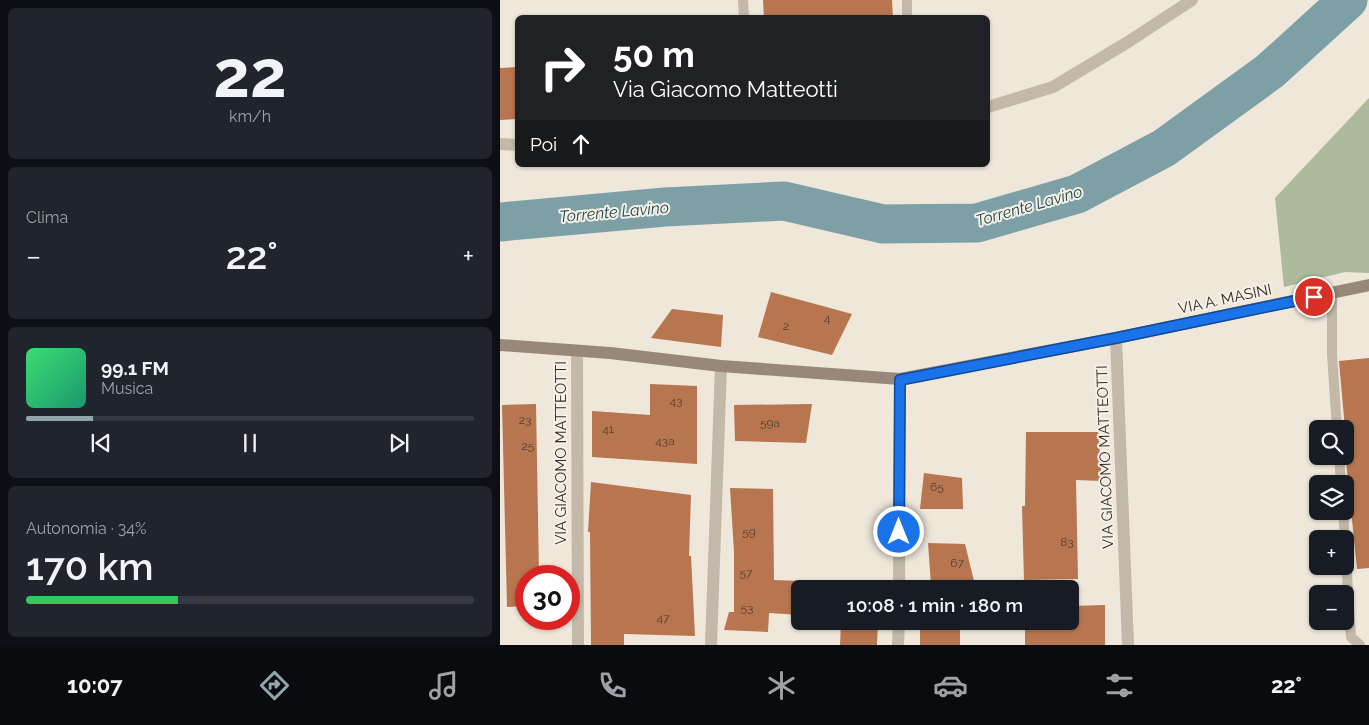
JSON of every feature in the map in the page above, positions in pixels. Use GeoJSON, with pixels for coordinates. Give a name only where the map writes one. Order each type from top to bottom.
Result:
{"type":"FeatureCollection","features":[{"type":"Feature","properties":{"kind":"street"},"geometry":{"type":"LineString","coordinates":[[990,106],[1053,87],[1128,42],[1192,0]]}},
{"type":"Feature","properties":{"kind":"street"},"geometry":{"type":"LineString","coordinates":[[500,144],[515,145]]}},
{"type":"Feature","properties":{"kind":"street","name":"VIA A. MASINI"},"geometry":{"type":"LineString","coordinates":[[1116,338],[1369,285]]}},
{"type":"Feature","properties":{"kind":"street","name":"VIA GIACOMO MATTEOTTI"},"geometry":{"type":"LineString","coordinates":[[500,345],[610,353],[720,366],[900,380],[1116,338],[1128,645]]}},
{"type":"Feature","properties":{"kind":"street","name":"VIA GIACOMO MATTEOTTI"},"geometry":{"type":"LineString","coordinates":[[577,352],[578,645]]}},
{"type":"Feature","properties":{"kind":"street"},"geometry":{"type":"LineString","coordinates":[[711,645],[720,366]]}},
{"type":"Feature","properties":{"kind":"street"},"geometry":{"type":"LineString","coordinates":[[899,580],[900,380]]}},
{"type":"Feature","properties":{"kind":"street"},"geometry":{"type":"LineString","coordinates":[[898,645],[899,630]]}},
{"type":"Feature","properties":{"kind":"lane"},"geometry":{"type":"LineString","coordinates":[[743,0],[744,15]]}},
{"type":"Feature","properties":{"kind":"lane"},"geometry":{"type":"LineString","coordinates":[[907,0],[907,15]]}},
{"type":"Feature","properties":{"kind":"lane"},"geometry":{"type":"LineString","coordinates":[[1332,293],[1332,354],[1336,420]]}},
{"type":"Feature","properties":{"kind":"lane"},"geometry":{"type":"LineString","coordinates":[[1347,575],[1351,637],[1360,645]]}},
{"type":"Feature","properties":{"kind":"green space"},"geometry":{"type":"Polygon","coordinates":[[[1369,98],[1369,273],[1345,272],[1284,287],[1275,198],[1369,98]]]}},
{"type":"Feature","properties":{"kind":"building"},"geometry":{"type":"Polygon","coordinates":[[[763,0],[892,0],[893,15],[764,15],[763,0]]]}},
{"type":"Feature","properties":{"kind":"building"},"geometry":{"type":"Polygon","coordinates":[[[515,67],[515,119],[500,120],[500,68],[515,67]]]}},
{"type":"Feature","properties":{"kind":"building"},"geometry":{"type":"Polygon","coordinates":[[[771,292],[852,314],[832,355],[758,337],[771,292]]]}},
{"type":"Feature","properties":{"kind":"building"},"geometry":{"type":"Polygon","coordinates":[[[672,309],[723,315],[721,347],[651,338],[672,309]]]}},
{"type":"Feature","properties":{"kind":"building"},"geometry":{"type":"Polygon","coordinates":[[[1369,358],[1369,568],[1357,569],[1352,520],[1354,520],[1354,475],[1347,475],[1346,465],[1354,465],[1354,420],[1344,420],[1339,361],[1369,358]]]}},
{"type":"Feature","properties":{"kind":"building"},"geometry":{"type":"Polygon","coordinates":[[[650,384],[697,386],[697,464],[592,457],[592,411],[650,415],[650,384]]]}},
{"type":"Feature","properties":{"kind":"building"},"geometry":{"type":"Polygon","coordinates":[[[536,404],[539,565],[515,565],[515,607],[507,607],[502,405],[536,404]]]}},
{"type":"Feature","properties":{"kind":"building"},"geometry":{"type":"Polygon","coordinates":[[[812,404],[806,443],[735,441],[734,405],[812,404]]]}},
{"type":"Feature","properties":{"kind":"building"},"geometry":{"type":"Polygon","coordinates":[[[1026,432],[1098,432],[1102,481],[1076,480],[1078,579],[1024,580],[1022,506],[1025,506],[1026,432]]]}},
{"type":"Feature","properties":{"kind":"building"},"geometry":{"type":"Polygon","coordinates":[[[924,473],[962,478],[963,509],[920,509],[924,473]]]}},
{"type":"Feature","properties":{"kind":"building"},"geometry":{"type":"Polygon","coordinates":[[[591,482],[691,495],[689,556],[691,556],[695,636],[624,634],[624,645],[591,645],[590,532],[588,532],[591,482]]]}},
{"type":"Feature","properties":{"kind":"building"},"geometry":{"type":"Polygon","coordinates":[[[730,488],[773,489],[774,580],[791,581],[791,614],[769,613],[768,632],[724,630],[729,612],[734,612],[734,552],[730,488]]]}},
{"type":"Feature","properties":{"kind":"building"},"geometry":{"type":"Polygon","coordinates":[[[928,543],[965,544],[974,580],[931,580],[928,543]]]}},
{"type":"Feature","properties":{"kind":"building"},"geometry":{"type":"Polygon","coordinates":[[[1105,605],[1105,645],[1025,645],[1025,630],[1079,630],[1079,606],[1105,605]]]}},
{"type":"Feature","properties":{"kind":"building"},"geometry":{"type":"Polygon","coordinates":[[[841,630],[878,630],[877,645],[840,645],[841,630]]]}},
{"type":"Feature","properties":{"kind":"building"},"geometry":{"type":"Polygon","coordinates":[[[920,630],[960,630],[960,645],[920,645],[920,630]]]}},
{"type":"Feature","properties":{"kind":"waterway","name":"Torrente Lavino"},"geometry":{"type":"LineString","coordinates":[[500,222],[665,207],[784,201],[883,224],[977,223],[1077,194],[1164,148],[1270,71],[1348,0]]}},
{"type":"Feature","properties":{"kind":"route"},"geometry":{"type":"LineString","coordinates":[[899,532],[900,380],[1314,297]]}}]}
